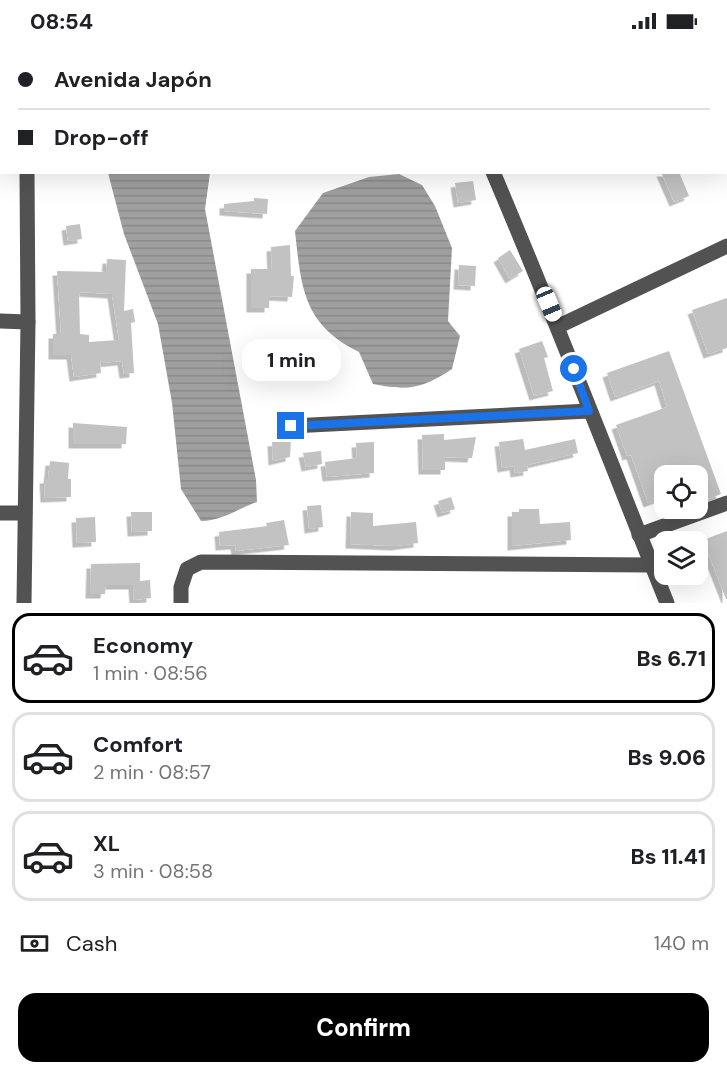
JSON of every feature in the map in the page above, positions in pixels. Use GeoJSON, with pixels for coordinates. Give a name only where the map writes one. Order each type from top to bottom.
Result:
{"type":"FeatureCollection","features":[{"type":"Feature","properties":{"kind":"street"},"geometry":{"type":"LineString","coordinates":[[24,603],[28,322],[27,174]]}},
{"type":"Feature","properties":{"kind":"street"},"geometry":{"type":"LineString","coordinates":[[495,174],[559,326],[589,411],[667,603]]}},
{"type":"Feature","properties":{"kind":"street"},"geometry":{"type":"LineString","coordinates":[[559,326],[727,246]]}},
{"type":"Feature","properties":{"kind":"street"},"geometry":{"type":"LineString","coordinates":[[0,321],[28,322]]}},
{"type":"Feature","properties":{"kind":"street"},"geometry":{"type":"LineString","coordinates":[[291,426],[589,411]]}},
{"type":"Feature","properties":{"kind":"street"},"geometry":{"type":"LineString","coordinates":[[639,535],[727,503]]}},
{"type":"Feature","properties":{"kind":"street"},"geometry":{"type":"LineString","coordinates":[[0,513],[25,513]]}},
{"type":"Feature","properties":{"kind":"street"},"geometry":{"type":"LineString","coordinates":[[181,603],[181,587],[187,569],[201,562],[651,566]]}},
{"type":"Feature","properties":{"kind":"shaded area"},"geometry":{"type":"Polygon","coordinates":[[[108,174],[210,174],[205,209],[256,480],[257,502],[223,517],[201,521],[181,489],[172,403],[158,324],[124,234],[108,174]]]}},
{"type":"Feature","properties":{"kind":"shaded area"},"geometry":{"type":"Polygon","coordinates":[[[399,174],[422,185],[435,206],[452,248],[448,321],[460,336],[452,369],[432,381],[405,388],[373,384],[359,352],[326,330],[316,317],[303,287],[295,231],[323,193],[369,177],[399,174]]]}},
{"type":"Feature","properties":{"kind":"building"},"geometry":{"type":"Polygon","coordinates":[[[662,174],[680,174],[689,196],[674,202],[662,174]]]}},
{"type":"Feature","properties":{"kind":"building"},"geometry":{"type":"Polygon","coordinates":[[[473,181],[476,200],[458,203],[455,183],[473,181]]]}},
{"type":"Feature","properties":{"kind":"building"},"geometry":{"type":"Polygon","coordinates":[[[254,198],[268,199],[267,214],[224,211],[224,204],[254,201],[254,198]]]}},
{"type":"Feature","properties":{"kind":"building"},"geometry":{"type":"Polygon","coordinates":[[[80,224],[82,239],[68,241],[66,226],[80,224]]]}},
{"type":"Feature","properties":{"kind":"building"},"geometry":{"type":"Polygon","coordinates":[[[290,245],[291,276],[294,276],[292,297],[269,296],[269,308],[251,308],[251,269],[272,269],[271,247],[290,245]]]}},
{"type":"Feature","properties":{"kind":"building"},"geometry":{"type":"Polygon","coordinates":[[[510,250],[523,271],[510,279],[498,258],[510,250]]]}},
{"type":"Feature","properties":{"kind":"building"},"geometry":{"type":"Polygon","coordinates":[[[107,259],[126,260],[124,311],[133,309],[135,322],[131,323],[134,373],[124,374],[122,361],[100,363],[101,373],[74,377],[71,355],[53,355],[53,334],[61,334],[57,271],[106,272],[107,259]],[[79,292],[80,334],[89,335],[89,342],[119,340],[112,294],[79,292]]]}},
{"type":"Feature","properties":{"kind":"building"},"geometry":{"type":"Polygon","coordinates":[[[459,265],[476,266],[475,286],[458,285],[459,265]]]}},
{"type":"Feature","properties":{"kind":"building"},"geometry":{"type":"Polygon","coordinates":[[[727,298],[727,348],[708,354],[692,310],[727,298]]]}},
{"type":"Feature","properties":{"kind":"building"},"geometry":{"type":"Polygon","coordinates":[[[542,341],[548,357],[544,358],[553,391],[534,396],[519,349],[542,341]]]}},
{"type":"Feature","properties":{"kind":"building"},"geometry":{"type":"Polygon","coordinates":[[[258,345],[278,345],[278,359],[258,359],[258,345]]]}},
{"type":"Feature","properties":{"kind":"building"},"geometry":{"type":"Polygon","coordinates":[[[669,351],[721,494],[708,499],[708,465],[654,465],[654,501],[648,503],[631,455],[627,456],[616,425],[667,407],[659,381],[615,397],[607,373],[669,351]]]}},
{"type":"Feature","properties":{"kind":"building"},"geometry":{"type":"Polygon","coordinates":[[[73,423],[127,427],[126,444],[73,444],[73,423]]]}},
{"type":"Feature","properties":{"kind":"building"},"geometry":{"type":"Polygon","coordinates":[[[444,434],[444,440],[476,437],[472,458],[445,457],[445,470],[423,470],[422,435],[444,434]]]}},
{"type":"Feature","properties":{"kind":"building"},"geometry":{"type":"Polygon","coordinates":[[[523,439],[525,450],[575,439],[578,453],[527,465],[528,471],[515,473],[514,466],[502,468],[499,442],[523,439]]]}},
{"type":"Feature","properties":{"kind":"building"},"geometry":{"type":"Polygon","coordinates":[[[291,440],[290,457],[273,461],[272,442],[291,440]]]}},
{"type":"Feature","properties":{"kind":"building"},"geometry":{"type":"Polygon","coordinates":[[[374,442],[374,473],[327,477],[325,462],[357,458],[356,443],[374,442]]]}},
{"type":"Feature","properties":{"kind":"building"},"geometry":{"type":"Polygon","coordinates":[[[321,451],[322,464],[306,467],[303,453],[321,451]]]}},
{"type":"Feature","properties":{"kind":"building"},"geometry":{"type":"Polygon","coordinates":[[[50,461],[69,463],[68,479],[71,479],[71,497],[45,498],[44,479],[48,479],[50,461]]]}},
{"type":"Feature","properties":{"kind":"building"},"geometry":{"type":"Polygon","coordinates":[[[451,497],[455,509],[442,513],[438,501],[451,497]]]}},
{"type":"Feature","properties":{"kind":"building"},"geometry":{"type":"Polygon","coordinates":[[[321,505],[323,527],[309,529],[307,506],[321,505]]]}},
{"type":"Feature","properties":{"kind":"building"},"geometry":{"type":"Polygon","coordinates":[[[519,509],[539,509],[540,524],[570,522],[571,540],[512,546],[512,512],[519,512],[519,509]]]}},
{"type":"Feature","properties":{"kind":"building"},"geometry":{"type":"Polygon","coordinates":[[[131,512],[152,512],[152,531],[132,532],[131,512]]]}},
{"type":"Feature","properties":{"kind":"building"},"geometry":{"type":"Polygon","coordinates":[[[351,512],[373,513],[373,526],[416,522],[418,543],[395,546],[350,544],[351,512]]]}},
{"type":"Feature","properties":{"kind":"building"},"geometry":{"type":"Polygon","coordinates":[[[95,517],[96,542],[77,543],[76,518],[95,517]]]}},
{"type":"Feature","properties":{"kind":"building"},"geometry":{"type":"Polygon","coordinates":[[[284,520],[289,545],[236,551],[235,545],[220,546],[219,532],[267,526],[266,523],[284,520]]]}},
{"type":"Feature","properties":{"kind":"building"},"geometry":{"type":"Polygon","coordinates":[[[727,531],[727,599],[708,553],[708,538],[727,531]]]}},
{"type":"Feature","properties":{"kind":"building"},"geometry":{"type":"Polygon","coordinates":[[[140,563],[140,581],[150,580],[151,598],[134,600],[133,585],[106,585],[105,594],[90,594],[91,564],[140,563]]]}},
{"type":"Feature","properties":{"kind":"route"},"geometry":{"type":"LineString","coordinates":[[291,426],[589,411],[574,369]]}}]}
